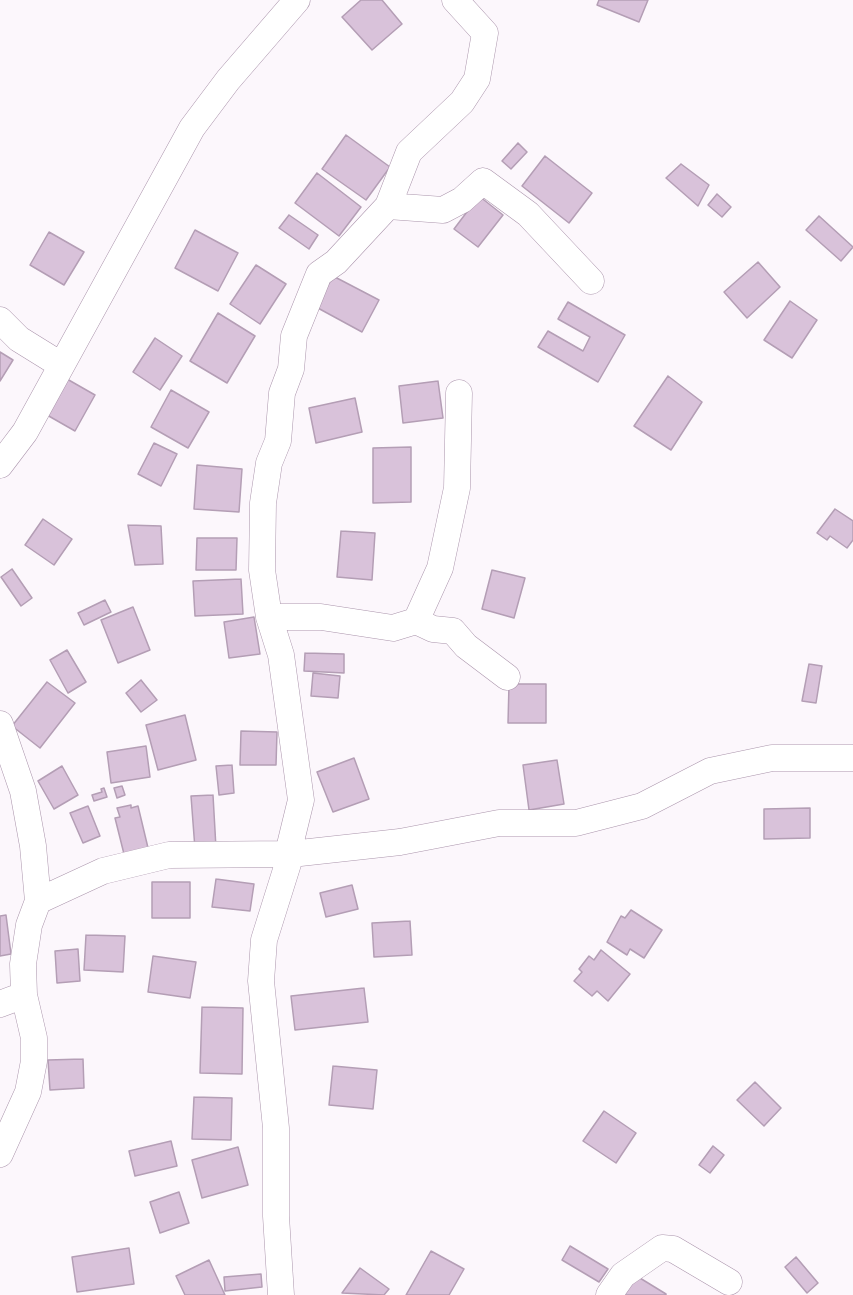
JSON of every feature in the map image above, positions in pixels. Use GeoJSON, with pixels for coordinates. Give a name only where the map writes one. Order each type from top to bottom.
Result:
{"type":"FeatureCollection","features":[{"type":"Feature","properties":{"kind":"street"},"geometry":{"type":"LineString","coordinates":[[0,465],[25,432],[83,329],[124,247],[192,128],[228,80],[297,0]]}},
{"type":"Feature","properties":{"kind":"street"},"geometry":{"type":"LineString","coordinates":[[288,1292],[276,1215],[276,1128],[261,981],[264,940],[291,854],[290,845],[301,800],[280,655],[269,617],[262,570],[262,502],[269,463],[278,441],[282,393],[291,369],[294,336],[320,274],[336,262],[388,206],[409,152],[462,102],[477,79],[485,33],[455,0]]}},
{"type":"Feature","properties":{"kind":"street"},"geometry":{"type":"LineString","coordinates":[[388,206],[443,210],[462,200],[483,181],[528,214],[591,281]]}},
{"type":"Feature","properties":{"kind":"street"},"geometry":{"type":"LineString","coordinates":[[0,320],[19,339],[61,365]]}},
{"type":"Feature","properties":{"kind":"street"},"geometry":{"type":"LineString","coordinates":[[416,621],[440,568],[457,488],[459,393]]}},
{"type":"Feature","properties":{"kind":"street"},"geometry":{"type":"LineString","coordinates":[[269,617],[321,617],[393,628],[416,621],[433,628],[453,631],[466,646],[507,676]]}},
{"type":"Feature","properties":{"kind":"street"},"geometry":{"type":"LineString","coordinates":[[0,724],[23,791],[33,846],[38,901],[27,935],[23,964],[24,995],[34,1038],[34,1061],[28,1092],[0,1154]]}},
{"type":"Feature","properties":{"kind":"street"},"geometry":{"type":"LineString","coordinates":[[38,901],[103,872],[169,855],[291,854],[400,842],[499,823],[576,823],[642,806],[710,771],[772,758],[853,758]]}},
{"type":"Feature","properties":{"kind":"street"},"geometry":{"type":"LineString","coordinates":[[0,1004],[24,995]]}},
{"type":"Feature","properties":{"kind":"street"},"geometry":{"type":"LineString","coordinates":[[609,1295],[623,1275],[662,1248],[673,1250],[729,1282]]}},
{"type":"Feature","properties":{"kind":"building"},"geometry":{"type":"Polygon","coordinates":[[[361,0],[382,0],[402,24],[372,50],[342,17],[361,0]]]}},
{"type":"Feature","properties":{"kind":"building"},"geometry":{"type":"Polygon","coordinates":[[[599,0],[648,0],[639,22],[597,5],[599,0]]]}},
{"type":"Feature","properties":{"kind":"building"},"geometry":{"type":"Polygon","coordinates":[[[346,135],[390,167],[366,200],[322,169],[346,135]]]}},
{"type":"Feature","properties":{"kind":"building"},"geometry":{"type":"Polygon","coordinates":[[[518,143],[527,152],[511,169],[502,161],[518,143]]]}},
{"type":"Feature","properties":{"kind":"building"},"geometry":{"type":"Polygon","coordinates":[[[545,156],[592,193],[569,223],[522,186],[545,156]]]}},
{"type":"Feature","properties":{"kind":"building"},"geometry":{"type":"Polygon","coordinates":[[[681,164],[709,185],[698,206],[666,178],[681,164]]]}},
{"type":"Feature","properties":{"kind":"building"},"geometry":{"type":"Polygon","coordinates":[[[317,173],[361,207],[339,236],[295,203],[317,173]]]}},
{"type":"Feature","properties":{"kind":"building"},"geometry":{"type":"Polygon","coordinates":[[[717,194],[731,207],[722,217],[708,205],[717,194]]]}},
{"type":"Feature","properties":{"kind":"building"},"geometry":{"type":"Polygon","coordinates":[[[479,196],[503,215],[478,247],[454,229],[479,196]]]}},
{"type":"Feature","properties":{"kind":"building"},"geometry":{"type":"Polygon","coordinates":[[[289,215],[318,235],[309,249],[279,228],[289,215]]]}},
{"type":"Feature","properties":{"kind":"building"},"geometry":{"type":"Polygon","coordinates":[[[819,216],[853,247],[841,261],[806,230],[819,216]]]}},
{"type":"Feature","properties":{"kind":"building"},"geometry":{"type":"Polygon","coordinates":[[[195,230],[238,253],[218,291],[175,268],[195,230]]]}},
{"type":"Feature","properties":{"kind":"building"},"geometry":{"type":"Polygon","coordinates":[[[49,232],[84,252],[64,285],[30,265],[49,232]]]}},
{"type":"Feature","properties":{"kind":"building"},"geometry":{"type":"Polygon","coordinates":[[[758,262],[780,287],[747,318],[724,292],[758,262]]]}},
{"type":"Feature","properties":{"kind":"building"},"geometry":{"type":"Polygon","coordinates":[[[256,265],[286,284],[260,324],[230,304],[256,265]]]}},
{"type":"Feature","properties":{"kind":"building"},"geometry":{"type":"Polygon","coordinates":[[[333,276],[379,300],[362,332],[316,307],[333,276]]]}},
{"type":"Feature","properties":{"kind":"building"},"geometry":{"type":"Polygon","coordinates":[[[790,301],[817,320],[792,358],[764,340],[790,301]]]}},
{"type":"Feature","properties":{"kind":"building"},"geometry":{"type":"Polygon","coordinates":[[[568,302],[625,335],[598,382],[538,347],[548,331],[583,351],[590,337],[558,319],[568,302]]]}},
{"type":"Feature","properties":{"kind":"building"},"geometry":{"type":"Polygon","coordinates":[[[218,313],[255,336],[227,383],[190,361],[218,313]]]}},
{"type":"Feature","properties":{"kind":"building"},"geometry":{"type":"Polygon","coordinates":[[[155,338],[182,356],[160,390],[133,372],[155,338]]]}},
{"type":"Feature","properties":{"kind":"building"},"geometry":{"type":"Polygon","coordinates":[[[0,352],[13,360],[0,381],[0,352]]]}},
{"type":"Feature","properties":{"kind":"building"},"geometry":{"type":"Polygon","coordinates":[[[668,376],[702,402],[671,450],[634,426],[668,376]]]}},
{"type":"Feature","properties":{"kind":"building"},"geometry":{"type":"Polygon","coordinates":[[[67,379],[95,395],[75,431],[47,415],[67,379]]]}},
{"type":"Feature","properties":{"kind":"building"},"geometry":{"type":"Polygon","coordinates":[[[438,381],[443,418],[403,423],[399,386],[438,381]]]}},
{"type":"Feature","properties":{"kind":"building"},"geometry":{"type":"Polygon","coordinates":[[[171,390],[209,412],[188,448],[151,427],[171,390]]]}},
{"type":"Feature","properties":{"kind":"building"},"geometry":{"type":"Polygon","coordinates":[[[355,398],[362,432],[316,443],[309,408],[355,398]]]}},
{"type":"Feature","properties":{"kind":"building"},"geometry":{"type":"Polygon","coordinates":[[[154,443],[177,454],[161,486],[138,474],[154,443]]]}},
{"type":"Feature","properties":{"kind":"building"},"geometry":{"type":"Polygon","coordinates":[[[411,447],[411,502],[373,503],[373,448],[411,447]]]}},
{"type":"Feature","properties":{"kind":"building"},"geometry":{"type":"Polygon","coordinates":[[[197,465],[242,469],[239,512],[194,509],[197,465]]]}},
{"type":"Feature","properties":{"kind":"building"},"geometry":{"type":"Polygon","coordinates":[[[835,509],[853,521],[853,540],[847,548],[830,536],[827,540],[817,533],[835,509]]]}},
{"type":"Feature","properties":{"kind":"building"},"geometry":{"type":"Polygon","coordinates":[[[43,519],[72,539],[54,565],[25,545],[43,519]]]}},
{"type":"Feature","properties":{"kind":"building"},"geometry":{"type":"Polygon","coordinates":[[[128,525],[161,526],[163,564],[135,565],[128,525]]]}},
{"type":"Feature","properties":{"kind":"building"},"geometry":{"type":"Polygon","coordinates":[[[341,531],[375,533],[372,580],[337,577],[341,531]]]}},
{"type":"Feature","properties":{"kind":"building"},"geometry":{"type":"Polygon","coordinates":[[[197,538],[237,538],[236,570],[196,570],[197,538]]]}},
{"type":"Feature","properties":{"kind":"building"},"geometry":{"type":"Polygon","coordinates":[[[12,569],[32,598],[21,606],[1,577],[12,569]]]}},
{"type":"Feature","properties":{"kind":"building"},"geometry":{"type":"Polygon","coordinates":[[[492,570],[525,578],[514,618],[482,609],[492,570]]]}},
{"type":"Feature","properties":{"kind":"building"},"geometry":{"type":"Polygon","coordinates":[[[241,579],[243,614],[195,616],[193,581],[241,579]]]}},
{"type":"Feature","properties":{"kind":"building"},"geometry":{"type":"Polygon","coordinates":[[[105,600],[111,612],[84,625],[78,613],[105,600]]]}},
{"type":"Feature","properties":{"kind":"building"},"geometry":{"type":"Polygon","coordinates":[[[133,607],[150,650],[118,663],[101,620],[133,607]]]}},
{"type":"Feature","properties":{"kind":"building"},"geometry":{"type":"Polygon","coordinates":[[[254,617],[260,654],[229,658],[224,622],[254,617]]]}},
{"type":"Feature","properties":{"kind":"building"},"geometry":{"type":"Polygon","coordinates":[[[67,650],[86,682],[68,693],[50,660],[67,650]]]}},
{"type":"Feature","properties":{"kind":"building"},"geometry":{"type":"Polygon","coordinates":[[[305,653],[344,654],[344,673],[304,671],[305,653]]]}},
{"type":"Feature","properties":{"kind":"building"},"geometry":{"type":"Polygon","coordinates":[[[809,664],[822,666],[816,703],[802,701],[809,664]]]}},
{"type":"Feature","properties":{"kind":"building"},"geometry":{"type":"Polygon","coordinates":[[[313,673],[340,676],[338,698],[311,696],[313,673]]]}},
{"type":"Feature","properties":{"kind":"building"},"geometry":{"type":"Polygon","coordinates":[[[141,680],[157,700],[141,712],[126,693],[141,680]]]}},
{"type":"Feature","properties":{"kind":"building"},"geometry":{"type":"Polygon","coordinates":[[[47,682],[75,703],[40,748],[12,726],[47,682]]]}},
{"type":"Feature","properties":{"kind":"building"},"geometry":{"type":"Polygon","coordinates":[[[509,684],[546,684],[546,723],[508,723],[509,684]]]}},
{"type":"Feature","properties":{"kind":"building"},"geometry":{"type":"Polygon","coordinates":[[[185,715],[196,760],[158,770],[146,725],[185,715]]]}},
{"type":"Feature","properties":{"kind":"building"},"geometry":{"type":"Polygon","coordinates":[[[241,731],[277,732],[276,765],[240,765],[241,731]]]}},
{"type":"Feature","properties":{"kind":"building"},"geometry":{"type":"Polygon","coordinates":[[[146,746],[150,777],[111,783],[107,752],[146,746]]]}},
{"type":"Feature","properties":{"kind":"building"},"geometry":{"type":"Polygon","coordinates":[[[354,758],[369,799],[333,812],[317,772],[354,758]]]}},
{"type":"Feature","properties":{"kind":"building"},"geometry":{"type":"Polygon","coordinates":[[[557,760],[564,804],[529,810],[523,765],[557,760]]]}},
{"type":"Feature","properties":{"kind":"building"},"geometry":{"type":"Polygon","coordinates":[[[232,765],[234,793],[219,795],[216,766],[232,765]]]}},
{"type":"Feature","properties":{"kind":"building"},"geometry":{"type":"Polygon","coordinates":[[[62,766],[78,795],[54,809],[38,781],[62,766]]]}},
{"type":"Feature","properties":{"kind":"building"},"geometry":{"type":"Polygon","coordinates":[[[122,786],[125,795],[117,798],[114,788],[122,786]]]}},
{"type":"Feature","properties":{"kind":"building"},"geometry":{"type":"Polygon","coordinates":[[[104,788],[107,797],[94,801],[92,795],[102,792],[101,789],[104,788]]]}},
{"type":"Feature","properties":{"kind":"building"},"geometry":{"type":"Polygon","coordinates":[[[213,795],[216,848],[195,849],[191,796],[213,795]]]}},
{"type":"Feature","properties":{"kind":"building"},"geometry":{"type":"Polygon","coordinates":[[[131,805],[131,808],[138,806],[149,852],[125,858],[115,818],[120,817],[117,808],[131,805]]]}},
{"type":"Feature","properties":{"kind":"building"},"geometry":{"type":"Polygon","coordinates":[[[88,806],[100,836],[83,843],[70,813],[88,806]]]}},
{"type":"Feature","properties":{"kind":"building"},"geometry":{"type":"Polygon","coordinates":[[[810,808],[810,838],[764,839],[764,809],[810,808]]]}},
{"type":"Feature","properties":{"kind":"building"},"geometry":{"type":"Polygon","coordinates":[[[216,879],[254,884],[250,911],[212,907],[216,879]]]}},
{"type":"Feature","properties":{"kind":"building"},"geometry":{"type":"Polygon","coordinates":[[[152,882],[190,882],[190,918],[152,918],[152,882]]]}},
{"type":"Feature","properties":{"kind":"building"},"geometry":{"type":"Polygon","coordinates":[[[352,885],[358,909],[326,917],[320,893],[352,885]]]}},
{"type":"Feature","properties":{"kind":"building"},"geometry":{"type":"Polygon","coordinates":[[[631,910],[662,930],[644,958],[630,949],[627,955],[607,942],[621,916],[625,918],[631,910]]]}},
{"type":"Feature","properties":{"kind":"building"},"geometry":{"type":"Polygon","coordinates":[[[6,915],[11,954],[0,956],[0,916],[6,915]]]}},
{"type":"Feature","properties":{"kind":"building"},"geometry":{"type":"Polygon","coordinates":[[[410,921],[412,955],[374,957],[372,923],[410,921]]]}},
{"type":"Feature","properties":{"kind":"building"},"geometry":{"type":"Polygon","coordinates":[[[86,935],[125,936],[123,972],[84,970],[86,935]]]}},
{"type":"Feature","properties":{"kind":"building"},"geometry":{"type":"Polygon","coordinates":[[[78,949],[80,981],[57,983],[55,951],[78,949]]]}},
{"type":"Feature","properties":{"kind":"building"},"geometry":{"type":"Polygon","coordinates":[[[601,950],[630,974],[608,1001],[597,991],[592,996],[574,981],[582,972],[579,969],[589,956],[594,960],[601,950]]]}},
{"type":"Feature","properties":{"kind":"building"},"geometry":{"type":"Polygon","coordinates":[[[153,956],[196,962],[190,998],[148,992],[153,956]]]}},
{"type":"Feature","properties":{"kind":"building"},"geometry":{"type":"Polygon","coordinates":[[[364,988],[368,1022],[295,1030],[291,996],[364,988]]]}},
{"type":"Feature","properties":{"kind":"building"},"geometry":{"type":"Polygon","coordinates":[[[202,1007],[243,1008],[242,1074],[200,1073],[202,1007]]]}},
{"type":"Feature","properties":{"kind":"building"},"geometry":{"type":"Polygon","coordinates":[[[83,1059],[84,1088],[50,1090],[48,1060],[83,1059]]]}},
{"type":"Feature","properties":{"kind":"building"},"geometry":{"type":"Polygon","coordinates":[[[333,1066],[377,1070],[373,1109],[329,1105],[333,1066]]]}},
{"type":"Feature","properties":{"kind":"building"},"geometry":{"type":"Polygon","coordinates":[[[755,1082],[781,1108],[764,1126],[737,1100],[755,1082]]]}},
{"type":"Feature","properties":{"kind":"building"},"geometry":{"type":"Polygon","coordinates":[[[194,1097],[232,1098],[231,1140],[192,1139],[194,1097]]]}},
{"type":"Feature","properties":{"kind":"building"},"geometry":{"type":"Polygon","coordinates":[[[604,1111],[636,1133],[616,1163],[583,1141],[604,1111]]]}},
{"type":"Feature","properties":{"kind":"building"},"geometry":{"type":"Polygon","coordinates":[[[171,1141],[177,1166],[135,1176],[129,1151],[171,1141]]]}},
{"type":"Feature","properties":{"kind":"building"},"geometry":{"type":"Polygon","coordinates":[[[713,1146],[724,1155],[710,1173],[699,1165],[713,1146]]]}},
{"type":"Feature","properties":{"kind":"building"},"geometry":{"type":"Polygon","coordinates":[[[238,1147],[248,1185],[202,1198],[192,1160],[238,1147]]]}},
{"type":"Feature","properties":{"kind":"building"},"geometry":{"type":"Polygon","coordinates":[[[179,1192],[189,1223],[160,1233],[150,1202],[179,1192]]]}},
{"type":"Feature","properties":{"kind":"building"},"geometry":{"type":"Polygon","coordinates":[[[570,1246],[608,1269],[599,1282],[562,1260],[570,1246]]]}},
{"type":"Feature","properties":{"kind":"building"},"geometry":{"type":"Polygon","coordinates":[[[129,1248],[134,1284],[77,1292],[72,1257],[129,1248]]]}},
{"type":"Feature","properties":{"kind":"building"},"geometry":{"type":"Polygon","coordinates":[[[431,1251],[464,1269],[449,1295],[406,1295],[431,1251]]]}},
{"type":"Feature","properties":{"kind":"building"},"geometry":{"type":"Polygon","coordinates":[[[796,1257],[818,1283],[807,1293],[785,1267],[796,1257]]]}},
{"type":"Feature","properties":{"kind":"building"},"geometry":{"type":"Polygon","coordinates":[[[209,1260],[225,1295],[185,1295],[176,1276],[209,1260]]]}},
{"type":"Feature","properties":{"kind":"building"},"geometry":{"type":"Polygon","coordinates":[[[360,1268],[389,1289],[384,1295],[342,1293],[360,1268]]]}},
{"type":"Feature","properties":{"kind":"building"},"geometry":{"type":"Polygon","coordinates":[[[261,1274],[262,1287],[225,1291],[224,1277],[261,1274]]]}},
{"type":"Feature","properties":{"kind":"building"},"geometry":{"type":"Polygon","coordinates":[[[635,1275],[666,1294],[666,1295],[623,1295],[635,1275]]]}}]}
